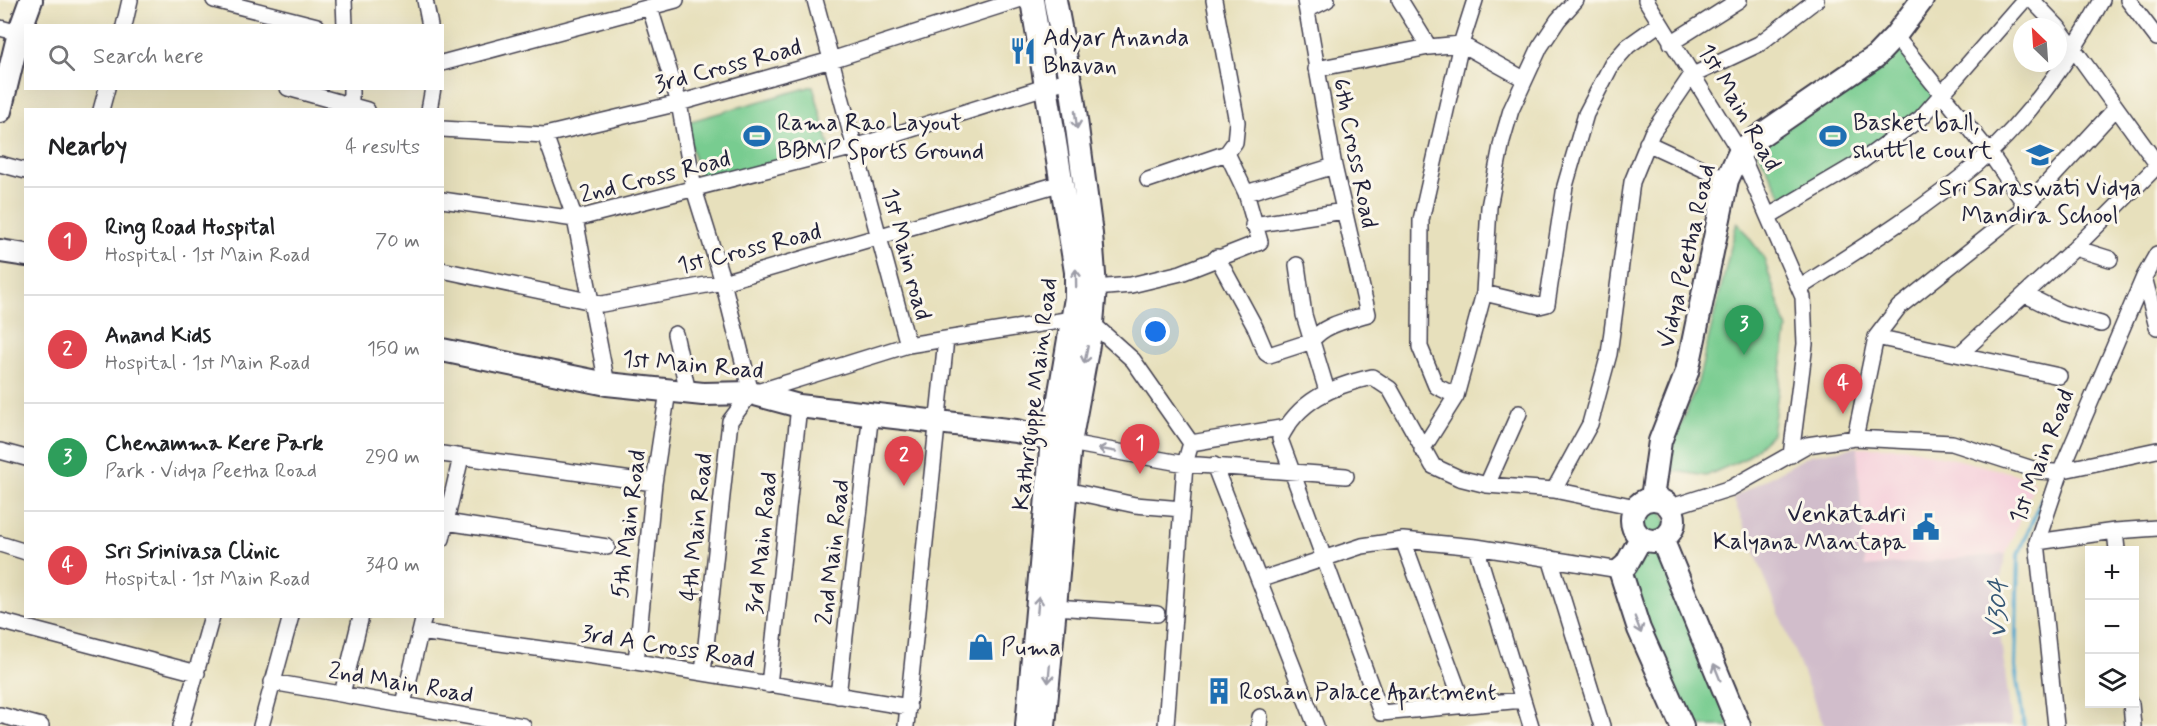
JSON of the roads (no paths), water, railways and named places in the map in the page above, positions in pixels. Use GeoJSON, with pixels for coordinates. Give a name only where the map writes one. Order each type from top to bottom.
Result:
{"type":"FeatureCollection","features":[{"type":"Feature","properties":{"kind":"street"},"geometry":{"type":"LineString","coordinates":[[0,111],[10,30],[31,0]]}},
{"type":"Feature","properties":{"kind":"street"},"geometry":{"type":"LineString","coordinates":[[124,24],[130,0]]}},
{"type":"Feature","properties":{"kind":"street"},"geometry":{"type":"LineString","coordinates":[[214,0],[309,24]]}},
{"type":"Feature","properties":{"kind":"street"},"geometry":{"type":"LineString","coordinates":[[344,0],[345,24]]}},
{"type":"Feature","properties":{"kind":"street"},"geometry":{"type":"LineString","coordinates":[[425,0],[430,24]]}},
{"type":"Feature","properties":{"kind":"street"},"geometry":{"type":"LineString","coordinates":[[444,62],[676,0]]}},
{"type":"Feature","properties":{"kind":"street","name":"1st Main road"},"geometry":{"type":"LineString","coordinates":[[814,0],[908,345]]}},
{"type":"Feature","properties":{"kind":"street","name":"3rd Cross Road"},"geometry":{"type":"LineString","coordinates":[[444,129],[545,135],[679,103],[831,60],[1018,0]]}},
{"type":"Feature","properties":{"kind":"street","name":"Kathriguppe Main Road"},"geometry":{"type":"LineString","coordinates":[[1032,0],[1082,321]]}},
{"type":"Feature","properties":{"kind":"street","name":"Kathriguppe Main Road"},"geometry":{"type":"LineString","coordinates":[[1027,726],[1061,441],[1082,321],[1095,288],[1091,234],[1070,79],[1055,0]]}},
{"type":"Feature","properties":{"kind":"street"},"geometry":{"type":"LineString","coordinates":[[1148,180],[1227,153],[1235,142],[1237,122],[1214,0]]}},
{"type":"Feature","properties":{"kind":"street"},"geometry":{"type":"LineString","coordinates":[[1306,5],[1327,0]]}},
{"type":"Feature","properties":{"kind":"street"},"geometry":{"type":"LineString","coordinates":[[1400,0],[1429,47]]}},
{"type":"Feature","properties":{"kind":"street"},"geometry":{"type":"LineString","coordinates":[[1456,396],[1436,386],[1420,346],[1421,219],[1461,44],[1476,0]]}},
{"type":"Feature","properties":{"kind":"street"},"geometry":{"type":"LineString","coordinates":[[1422,450],[1456,396],[1484,293],[1490,207],[1495,172],[1511,110],[1539,47],[1576,0]]}},
{"type":"Feature","properties":{"kind":"street","name":"1st Main Road"},"geometry":{"type":"LineString","coordinates":[[1646,0],[1671,44],[1740,152],[1803,297],[1805,344],[1791,455]]}},
{"type":"Feature","properties":{"kind":"street"},"geometry":{"type":"LineString","coordinates":[[1671,44],[1739,0]]}},
{"type":"Feature","properties":{"kind":"street"},"geometry":{"type":"LineString","coordinates":[[1554,490],[1590,424],[1594,412],[1609,354],[1632,182],[1647,143],[1691,76],[1759,44],[1816,0]]}},
{"type":"Feature","properties":{"kind":"street","name":"Vidya Peetha Road"},"geometry":{"type":"LineString","coordinates":[[1653,504],[1660,441],[1687,372],[1727,180],[1740,152],[1864,65],[1895,36],[1922,0]]}},
{"type":"Feature","properties":{"kind":"street"},"geometry":{"type":"LineString","coordinates":[[1769,216],[1862,161],[1921,118],[1944,95],[2024,0]]}},
{"type":"Feature","properties":{"kind":"street"},"geometry":{"type":"LineString","coordinates":[[2032,0],[2049,18]]}},
{"type":"Feature","properties":{"kind":"street"},"geometry":{"type":"LineString","coordinates":[[1799,288],[1875,239],[1989,152],[2014,127],[2074,50],[2102,0]]}},
{"type":"Feature","properties":{"kind":"street"},"geometry":{"type":"LineString","coordinates":[[2128,0],[2157,36]]}},
{"type":"Feature","properties":{"kind":"street","name":"6th Cross Road"},"geometry":{"type":"LineString","coordinates":[[1306,5],[1334,166],[1368,314],[1327,328],[1316,335],[1312,341]]}},
{"type":"Feature","properties":{"kind":"street"},"geometry":{"type":"LineString","coordinates":[[650,8],[679,103],[694,189],[723,282],[751,393],[908,345],[1082,321],[1133,360],[1191,443]]}},
{"type":"Feature","properties":{"kind":"street"},"geometry":{"type":"LineString","coordinates":[[1484,293],[1539,306],[1547,304],[1565,186],[1586,114],[1612,64],[1629,46],[1659,24]]}},
{"type":"Feature","properties":{"kind":"street"},"geometry":{"type":"LineString","coordinates":[[1895,36],[1989,152],[2026,206]]}},
{"type":"Feature","properties":{"kind":"street"},"geometry":{"type":"LineString","coordinates":[[1961,353],[2075,248],[2157,165],[2067,40]]}},
{"type":"Feature","properties":{"kind":"street"},"geometry":{"type":"LineString","coordinates":[[1316,69],[1429,47],[1461,44],[1524,79]]}},
{"type":"Feature","properties":{"kind":"street","name":"2nd Cross Road"},"geometry":{"type":"LineString","coordinates":[[444,200],[575,219],[855,147],[1070,79]]}},
{"type":"Feature","properties":{"kind":"street"},"geometry":{"type":"LineString","coordinates":[[102,108],[106,90]]}},
{"type":"Feature","properties":{"kind":"street"},"geometry":{"type":"LineString","coordinates":[[295,90],[361,108]]}},
{"type":"Feature","properties":{"kind":"street"},"geometry":{"type":"LineString","coordinates":[[351,90],[351,105]]}},
{"type":"Feature","properties":{"kind":"street"},"geometry":{"type":"LineString","coordinates":[[429,108],[433,90]]}},
{"type":"Feature","properties":{"kind":"street"},"geometry":{"type":"LineString","coordinates":[[1855,438],[1876,337],[1899,307],[2026,206],[2116,108]]}},
{"type":"Feature","properties":{"kind":"street"},"geometry":{"type":"LineString","coordinates":[[545,135],[575,219],[593,301],[607,384]]}},
{"type":"Feature","properties":{"kind":"street"},"geometry":{"type":"LineString","coordinates":[[1647,143],[1727,180]]}},
{"type":"Feature","properties":{"kind":"street"},"geometry":{"type":"LineString","coordinates":[[1095,288],[1131,285],[1181,273],[1260,242],[1253,225],[1246,193],[1227,153]]}},
{"type":"Feature","properties":{"kind":"street"},"geometry":{"type":"LineString","coordinates":[[0,164],[24,170]]}},
{"type":"Feature","properties":{"kind":"street"},"geometry":{"type":"LineString","coordinates":[[1246,193],[1334,166]]}},
{"type":"Feature","properties":{"kind":"street","name":"1st Cross Road"},"geometry":{"type":"LineString","coordinates":[[444,270],[602,304],[723,282],[1062,183]]}},
{"type":"Feature","properties":{"kind":"street"},"geometry":{"type":"LineString","coordinates":[[1253,225],[1344,211]]}},
{"type":"Feature","properties":{"kind":"street"},"geometry":{"type":"LineString","coordinates":[[2075,248],[2110,259]]}},
{"type":"Feature","properties":{"kind":"street"},"geometry":{"type":"LineString","coordinates":[[0,251],[24,255]]}},
{"type":"Feature","properties":{"kind":"street","name":"1st Main Road"},"geometry":{"type":"LineString","coordinates":[[2056,726],[2037,542],[2052,471],[2157,254]]}},
{"type":"Feature","properties":{"kind":"street"},"geometry":{"type":"LineString","coordinates":[[1217,257],[1255,327],[1266,353],[1269,355],[1312,341]]}},
{"type":"Feature","properties":{"kind":"street"},"geometry":{"type":"LineString","coordinates":[[1297,265],[1304,315],[1328,391]]}},
{"type":"Feature","properties":{"kind":"street"},"geometry":{"type":"LineString","coordinates":[[2144,277],[2157,327]]}},
{"type":"Feature","properties":{"kind":"street"},"geometry":{"type":"LineString","coordinates":[[2026,295],[2062,313],[2101,324]]}},
{"type":"Feature","properties":{"kind":"street"},"geometry":{"type":"LineString","coordinates":[[675,334],[678,392]]}},
{"type":"Feature","properties":{"kind":"street"},"geometry":{"type":"LineString","coordinates":[[1876,337],[1961,353],[2059,376]]}},
{"type":"Feature","properties":{"kind":"street"},"geometry":{"type":"LineString","coordinates":[[906,726],[946,339]]}},
{"type":"Feature","properties":{"kind":"street","name":"1st Main Road"},"geometry":{"type":"LineString","coordinates":[[444,350],[607,384],[678,392],[751,393],[798,406],[939,422],[1061,441],[1185,464],[1346,476]]}},
{"type":"Feature","properties":{"kind":"street"},"geometry":{"type":"LineString","coordinates":[[1259,580],[1323,557],[1362,546],[1403,540],[1476,547],[1620,570],[1652,538],[1673,528],[1674,514],[1653,504],[1554,490],[1486,485],[1459,478],[1433,466],[1422,450],[1390,389],[1372,377],[1342,384],[1296,411],[1280,439],[1323,557],[1381,713],[1523,700]]}},
{"type":"Feature","properties":{"kind":"street","name":"5th Main Road"},"geometry":{"type":"LineString","coordinates":[[636,662],[654,483],[678,392]]}},
{"type":"Feature","properties":{"kind":"street","name":"4th Main Road"},"geometry":{"type":"LineString","coordinates":[[703,673],[730,422],[751,393]]}},
{"type":"Feature","properties":{"kind":"street","name":"3rd Main Road"},"geometry":{"type":"LineString","coordinates":[[769,685],[798,406]]}},
{"type":"Feature","properties":{"kind":"street","name":"2nd Main Road"},"geometry":{"type":"LineString","coordinates":[[838,696],[871,413]]}},
{"type":"Feature","properties":{"kind":"street"},"geometry":{"type":"LineString","coordinates":[[1486,485],[1519,413]]}},
{"type":"Feature","properties":{"kind":"street"},"geometry":{"type":"LineString","coordinates":[[1191,443],[1286,427]]}},
{"type":"Feature","properties":{"kind":"street"},"geometry":{"type":"LineString","coordinates":[[1739,726],[1652,538],[1632,526],[1653,504],[1731,488],[1807,445],[1855,438],[1952,443],[2052,471],[2157,450]]}},
{"type":"Feature","properties":{"kind":"street","name":"Kathriguppe Main Road"},"geometry":{"type":"LineString","coordinates":[[1044,726],[1066,490],[1061,441]]}},
{"type":"Feature","properties":{"kind":"street"},"geometry":{"type":"LineString","coordinates":[[1166,726],[1185,464],[1191,443]]}},
{"type":"Feature","properties":{"kind":"street"},"geometry":{"type":"LineString","coordinates":[[0,451],[24,458]]}},
{"type":"Feature","properties":{"kind":"street"},"geometry":{"type":"LineString","coordinates":[[444,454],[654,483]]}},
{"type":"Feature","properties":{"kind":"street"},"geometry":{"type":"LineString","coordinates":[[444,532],[461,457]]}},
{"type":"Feature","properties":{"kind":"street"},"geometry":{"type":"LineString","coordinates":[[1214,465],[1316,726]]}},
{"type":"Feature","properties":{"kind":"street"},"geometry":{"type":"LineString","coordinates":[[1066,490],[1135,505],[1182,509]]}},
{"type":"Feature","properties":{"kind":"street"},"geometry":{"type":"LineString","coordinates":[[447,522],[607,547]]}},
{"type":"Feature","properties":{"kind":"street"},"geometry":{"type":"LineString","coordinates":[[2037,542],[2115,531],[2157,528]]}},
{"type":"Feature","properties":{"kind":"street"},"geometry":{"type":"LineString","coordinates":[[2115,531],[2117,546]]}},
{"type":"Feature","properties":{"kind":"street"},"geometry":{"type":"LineString","coordinates":[[1403,540],[1464,706]]}},
{"type":"Feature","properties":{"kind":"street"},"geometry":{"type":"LineString","coordinates":[[0,544],[24,551]]}},
{"type":"Feature","properties":{"kind":"street"},"geometry":{"type":"LineString","coordinates":[[1476,547],[1531,726]]}},
{"type":"Feature","properties":{"kind":"street"},"geometry":{"type":"LineString","coordinates":[[1550,558],[1602,726]]}},
{"type":"Feature","properties":{"kind":"street"},"geometry":{"type":"LineString","coordinates":[[1620,570],[1639,629],[1682,726]]}},
{"type":"Feature","properties":{"kind":"street"},"geometry":{"type":"LineString","coordinates":[[1055,607],[1157,614]]}},
{"type":"Feature","properties":{"kind":"street"},"geometry":{"type":"LineString","coordinates":[[181,726],[211,618]]}},
{"type":"Feature","properties":{"kind":"street"},"geometry":{"type":"LineString","coordinates":[[261,726],[290,618]]}},
{"type":"Feature","properties":{"kind":"street"},"geometry":{"type":"LineString","coordinates":[[342,694],[361,618]]}},
{"type":"Feature","properties":{"kind":"street"},"geometry":{"type":"LineString","coordinates":[[0,621],[196,673]]}},
{"type":"Feature","properties":{"kind":"street"},"geometry":{"type":"LineString","coordinates":[[403,704],[422,624]]}},
{"type":"Feature","properties":{"kind":"street","name":"3rd A Cross Road"},"geometry":{"type":"LineString","coordinates":[[422,624],[769,685],[909,707]]}},
{"type":"Feature","properties":{"kind":"street","name":"2nd Main Road"},"geometry":{"type":"LineString","coordinates":[[272,682],[403,704],[492,723],[523,726]]}},
{"type":"Feature","properties":{"kind":"street"},"geometry":{"type":"LineString","coordinates":[[2131,708],[2133,726]]}},
{"type":"Feature","properties":{"kind":"street"},"geometry":{"type":"LineString","coordinates":[[0,715],[41,726]]}},
{"type":"Feature","properties":{"kind":"waterway","name":"V304"},"geometry":{"type":"LineString","coordinates":[[2024,726],[2015,667],[2018,555],[2042,498]]}},
{"type":"Feature","properties":{"kind":"place","name":"Adyar Ananda Bhavan"},"geometry":{"type":"Point","coordinates":[1023,51]}},
{"type":"Feature","properties":{"kind":"place","name":"Rama Rao Layout BBMP Sports Ground"},"geometry":{"type":"Point","coordinates":[757,136]}},
{"type":"Feature","properties":{"kind":"place","name":"Basket ball, shuttle court"},"geometry":{"type":"Point","coordinates":[1833,136]}},
{"type":"Feature","properties":{"kind":"place","name":"Sri Saraswati Vidya Mandira School"},"geometry":{"type":"Point","coordinates":[2040,155]}},
{"type":"Feature","properties":{"kind":"place","name":"Chenamma Kere Park"},"geometry":{"type":"Point","coordinates":[1744,355]}},
{"type":"Feature","properties":{"kind":"place","name":"Sri Srinivasa Clinic"},"geometry":{"type":"Point","coordinates":[1843,414]}},
{"type":"Feature","properties":{"kind":"place","name":"Ring Road Hospital"},"geometry":{"type":"Point","coordinates":[1140,474]}},
{"type":"Feature","properties":{"kind":"place","name":"Anand Kids"},"geometry":{"type":"Point","coordinates":[904,486]}},
{"type":"Feature","properties":{"kind":"place","name":"Venkatadri Kalyana Mantapa"},"geometry":{"type":"Point","coordinates":[1926,527]}},
{"type":"Feature","properties":{"kind":"place","name":"Puma"},"geometry":{"type":"Point","coordinates":[981,647]}},
{"type":"Feature","properties":{"kind":"place","name":"Roshan Palace Apartment"},"geometry":{"type":"Point","coordinates":[1219,691]}}]}
